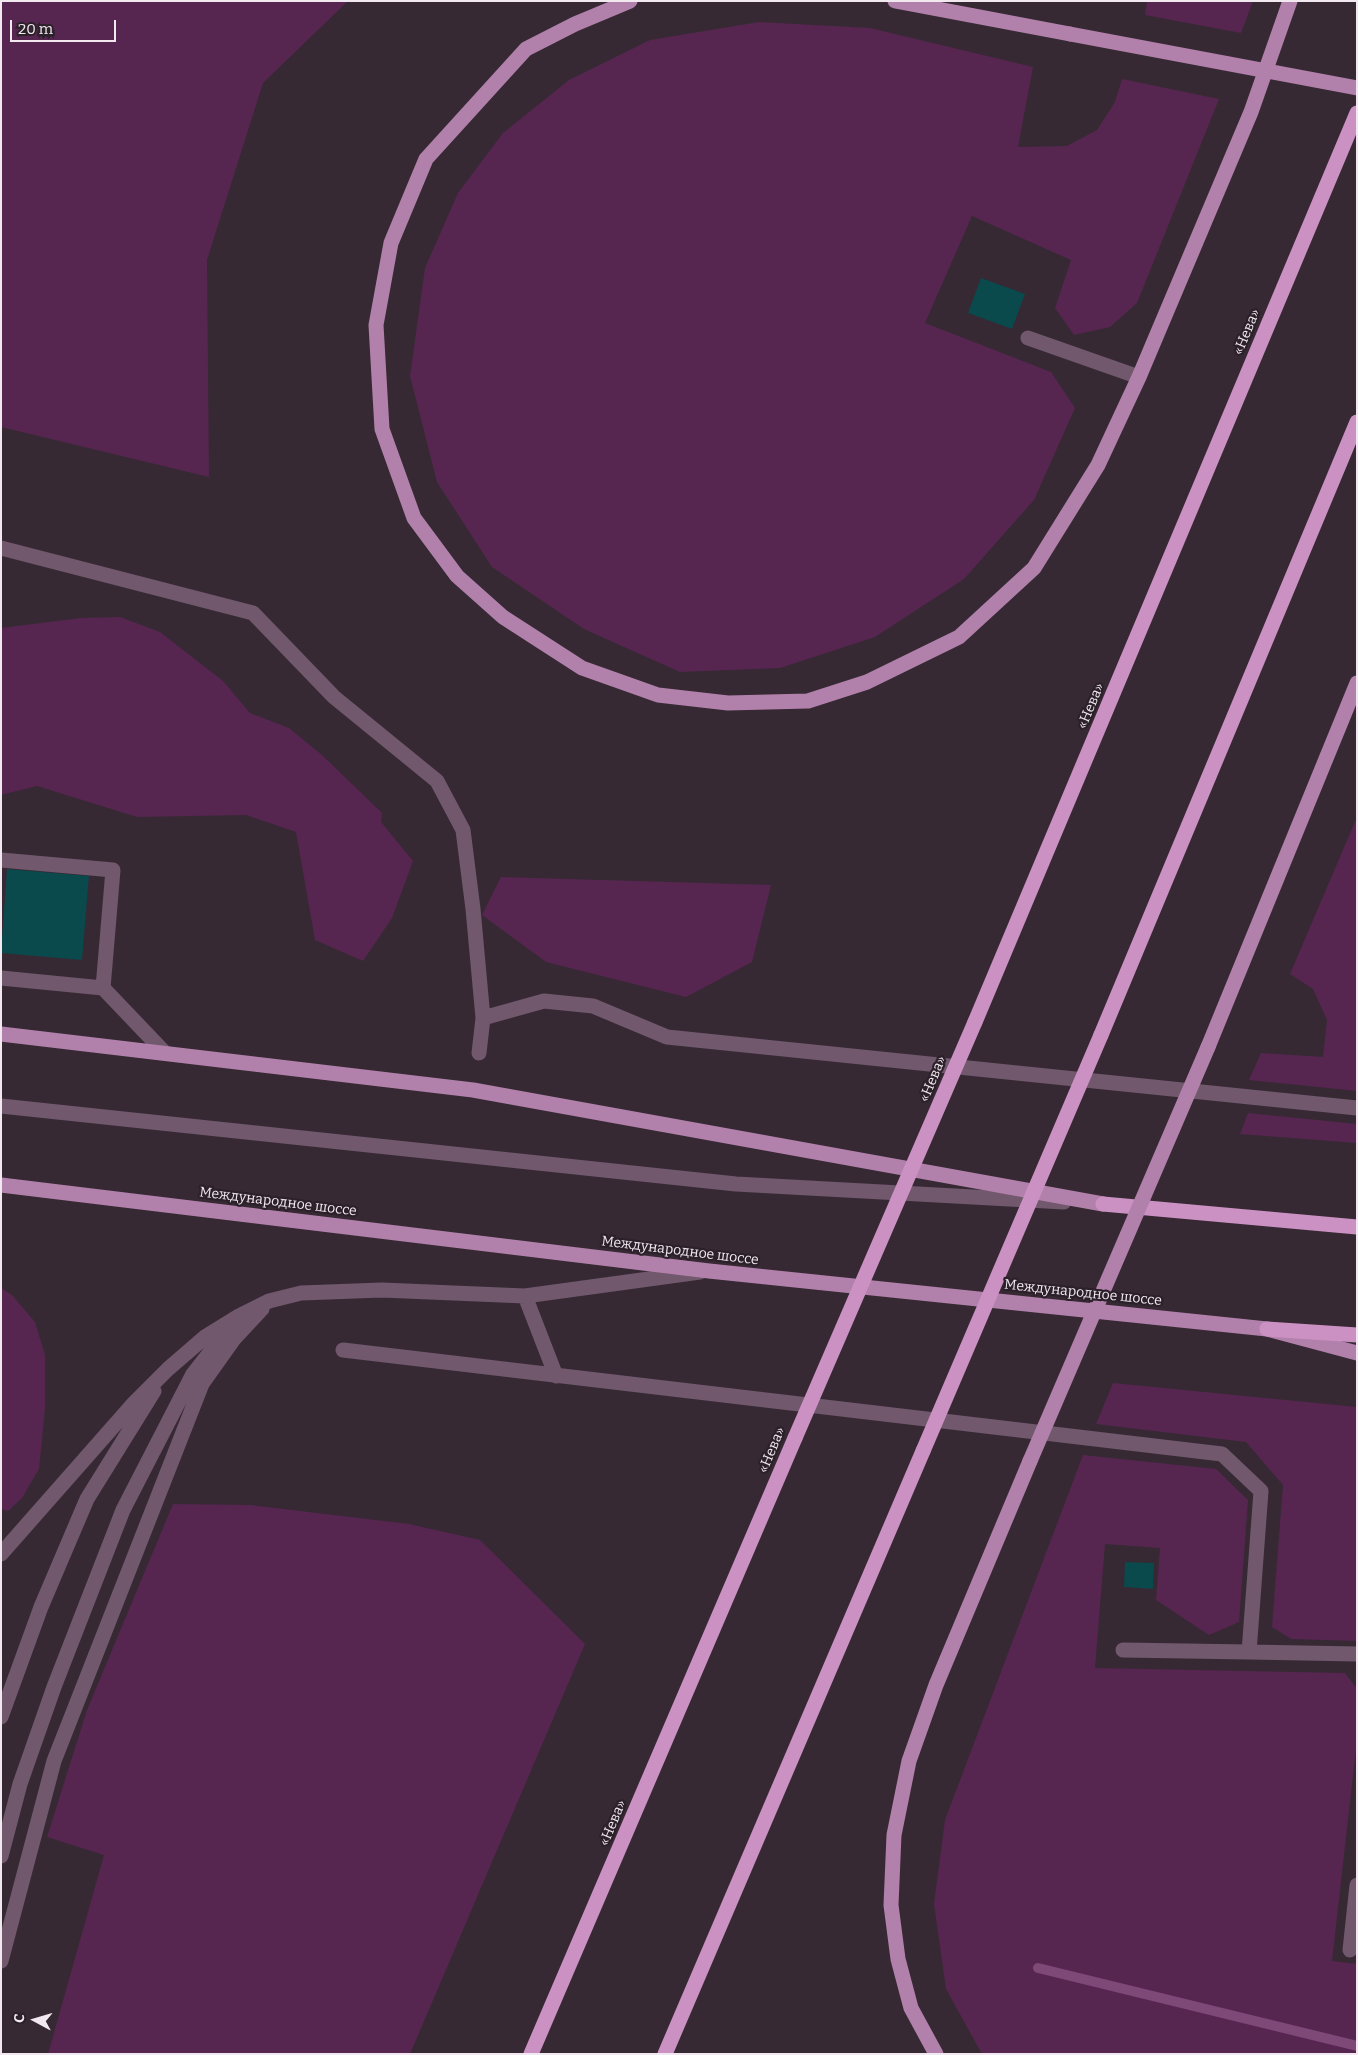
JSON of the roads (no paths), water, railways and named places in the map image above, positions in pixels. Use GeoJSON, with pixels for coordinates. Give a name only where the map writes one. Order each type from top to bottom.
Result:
{"type":"FeatureCollection","features":[{"type":"Feature","properties":{"kind":"highway","name":"«Нева»"},"geometry":{"type":"LineString","coordinates":[[531,2054],[976,1022],[1357,113]]}},
{"type":"Feature","properties":{"kind":"highway"},"geometry":{"type":"LineString","coordinates":[[664,2054],[1101,1035],[1357,422]]}},
{"type":"Feature","properties":{"kind":"highway"},"geometry":{"type":"LineString","coordinates":[[1103,1204],[1357,1227]]}},
{"type":"Feature","properties":{"kind":"highway","name":"Международное шоссе"},"geometry":{"type":"LineString","coordinates":[[1267,1329],[1357,1335]]}},
{"type":"Feature","properties":{"kind":"main road"},"geometry":{"type":"LineString","coordinates":[[630,1],[575,24],[526,49],[426,159],[391,243],[376,325],[382,429],[414,518],[457,576],[503,617],[582,668],[658,695],[728,703],[808,701],[868,682],[960,637],[1034,568],[1098,465],[1139,378],[1251,112],[1290,1]]}},
{"type":"Feature","properties":{"kind":"main road"},"geometry":{"type":"LineString","coordinates":[[896,1],[1357,88]]}},
{"type":"Feature","properties":{"kind":"main road"},"geometry":{"type":"LineString","coordinates":[[936,2054],[911,2008],[898,1959],[891,1905],[894,1835],[908,1761],[933,1693],[1030,1461],[1208,1047],[1357,684]]}},
{"type":"Feature","properties":{"kind":"main road"},"geometry":{"type":"LineString","coordinates":[[1,1034],[473,1090],[1103,1204]]}},
{"type":"Feature","properties":{"kind":"main road","name":"Международное шоссе"},"geometry":{"type":"LineString","coordinates":[[1,1185],[709,1271],[1267,1329]]}},
{"type":"Feature","properties":{"kind":"main road"},"geometry":{"type":"LineString","coordinates":[[1267,1329],[1357,1353]]}},
{"type":"Feature","properties":{"kind":"street"},"geometry":{"type":"LineString","coordinates":[[1028,338],[1139,378]]}},
{"type":"Feature","properties":{"kind":"street"},"geometry":{"type":"LineString","coordinates":[[1,548],[253,613],[334,697],[437,781],[463,830],[473,909],[483,1018],[478,1053]]}},
{"type":"Feature","properties":{"kind":"street"},"geometry":{"type":"LineString","coordinates":[[1,860],[113,870],[103,988]]}},
{"type":"Feature","properties":{"kind":"street"},"geometry":{"type":"LineString","coordinates":[[1,978],[103,988],[165,1053]]}},
{"type":"Feature","properties":{"kind":"street"},"geometry":{"type":"LineString","coordinates":[[483,1018],[544,1001],[593,1006],[667,1038],[1357,1108]]}},
{"type":"Feature","properties":{"kind":"street"},"geometry":{"type":"LineString","coordinates":[[1,1106],[736,1184],[1103,1204]]}},
{"type":"Feature","properties":{"kind":"street"},"geometry":{"type":"LineString","coordinates":[[1,1554],[134,1403],[168,1369],[205,1337],[239,1316],[269,1301],[300,1293],[382,1290],[525,1296],[709,1271]]}},
{"type":"Feature","properties":{"kind":"street"},"geometry":{"type":"LineString","coordinates":[[525,1296],[556,1376]]}},
{"type":"Feature","properties":{"kind":"street"},"geometry":{"type":"LineString","coordinates":[[1,1961],[54,1761],[202,1384],[234,1339],[269,1301]]}},
{"type":"Feature","properties":{"kind":"street"},"geometry":{"type":"LineString","coordinates":[[1,1856],[20,1784],[47,1704],[123,1510],[193,1374],[239,1316]]}},
{"type":"Feature","properties":{"kind":"street"},"geometry":{"type":"LineString","coordinates":[[343,1350],[1222,1454],[1261,1491],[1249,1652]]}},
{"type":"Feature","properties":{"kind":"street"},"geometry":{"type":"LineString","coordinates":[[1,1717],[40,1607],[87,1499],[168,1369]]}},
{"type":"Feature","properties":{"kind":"street"},"geometry":{"type":"LineString","coordinates":[[1123,1650],[1357,1654]]}},
{"type":"Feature","properties":{"kind":"street"},"geometry":{"type":"LineString","coordinates":[[1350,1950],[1357,1885]]}},
{"type":"Feature","properties":{"kind":"waterway"},"geometry":{"type":"LineString","coordinates":[[1038,1968],[1357,2046]]}}]}
